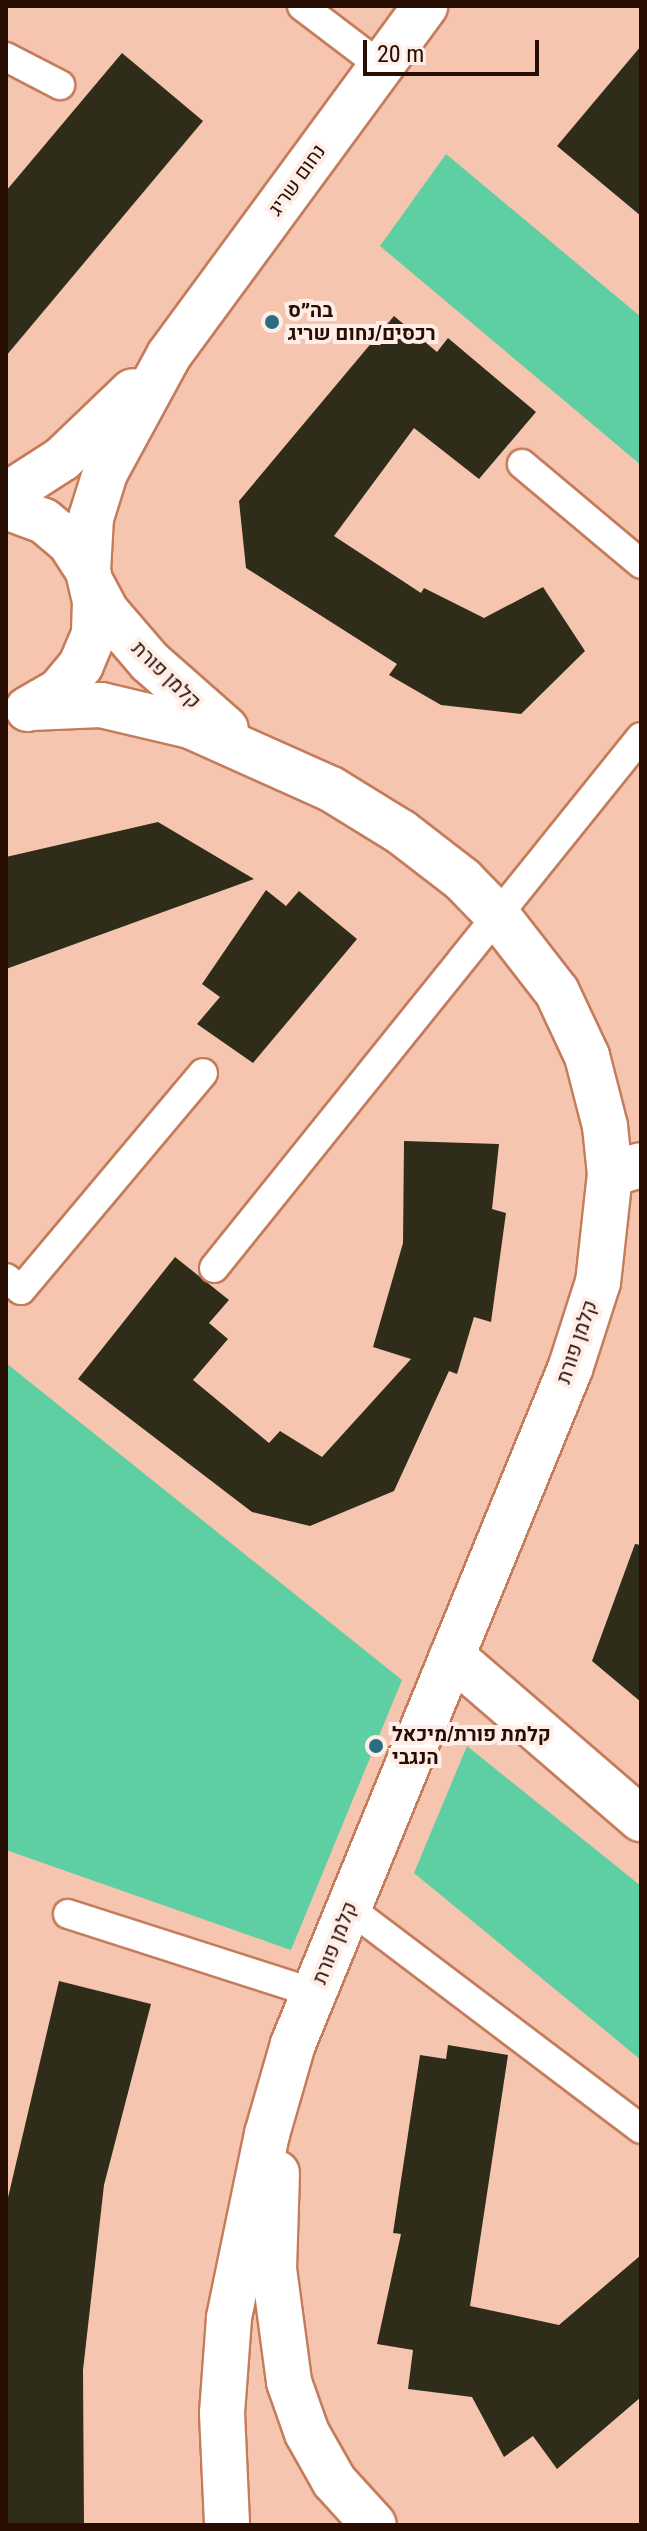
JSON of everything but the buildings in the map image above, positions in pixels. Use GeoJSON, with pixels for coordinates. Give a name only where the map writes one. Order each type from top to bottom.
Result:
{"type":"FeatureCollection","features":[{"type":"Feature","properties":{"kind":"street","name":"נחום שריג"},"geometry":{"type":"LineString","coordinates":[[19,712],[71,679],[89,650],[96,618],[90,578],[91,518],[105,473],[169,355],[425,6]]}},
{"type":"Feature","properties":{"kind":"street","name":"נחום שריג"},"geometry":{"type":"LineString","coordinates":[[6,495],[71,451],[169,355]]}},
{"type":"Feature","properties":{"kind":"street","name":"קלמן פורת"},"geometry":{"type":"LineString","coordinates":[[6,507],[59,531],[90,578],[107,612],[150,662],[254,750]]}},
{"type":"Feature","properties":{"kind":"street","name":"קלמן פורת"},"geometry":{"type":"LineString","coordinates":[[19,712],[78,704],[123,709],[254,750],[331,789],[401,832],[463,880],[498,916],[557,992],[587,1056],[605,1126],[625,1170],[598,1282],[570,1369],[293,2044],[244,2225],[229,2318],[222,2413],[227,2525]]}},
{"type":"Feature","properties":{"kind":"street"},"geometry":{"type":"LineString","coordinates":[[452,1656],[641,1819]]}},
{"type":"Feature","properties":{"kind":"street","name":"קלמן פורת"},"geometry":{"type":"LineString","coordinates":[[293,2044],[275,2211],[279,2326],[289,2382],[307,2433],[334,2481],[374,2525]]}},
{"type":"Feature","properties":{"kind":"lane"},"geometry":{"type":"LineString","coordinates":[[302,6],[381,66]]}},
{"type":"Feature","properties":{"kind":"lane"},"geometry":{"type":"LineString","coordinates":[[6,57],[60,85]]}},
{"type":"Feature","properties":{"kind":"lane"},"geometry":{"type":"LineString","coordinates":[[522,464],[641,564]]}},
{"type":"Feature","properties":{"kind":"lane"},"geometry":{"type":"LineString","coordinates":[[214,1268],[641,737]]}},
{"type":"Feature","properties":{"kind":"lane"},"geometry":{"type":"LineString","coordinates":[[6,1278],[21,1290],[203,1073]]}},
{"type":"Feature","properties":{"kind":"lane"},"geometry":{"type":"LineString","coordinates":[[349,1908],[641,2129]]}},
{"type":"Feature","properties":{"kind":"lane"},"geometry":{"type":"LineString","coordinates":[[68,1914],[314,1993]]}},
{"type":"Feature","properties":{"kind":"green space"},"geometry":{"type":"Polygon","coordinates":[[[446,154],[641,317],[641,465],[380,246],[446,154]]]}},
{"type":"Feature","properties":{"kind":"green space"},"geometry":{"type":"Polygon","coordinates":[[[6,1363],[402,1680],[291,1950],[6,1850],[6,1363]]]}},
{"type":"Feature","properties":{"kind":"green space"},"geometry":{"type":"Polygon","coordinates":[[[467,1746],[641,1886],[641,2060],[414,1873],[467,1746]]]}},
{"type":"Feature","properties":{"kind":"place","name":"בה״ס רכסים/נחום שריג"},"geometry":{"type":"Point","coordinates":[272,322]}},
{"type":"Feature","properties":{"kind":"place","name":"קלמת פורת/מיכאל הנגבי"},"geometry":{"type":"Point","coordinates":[376,1746]}}]}
